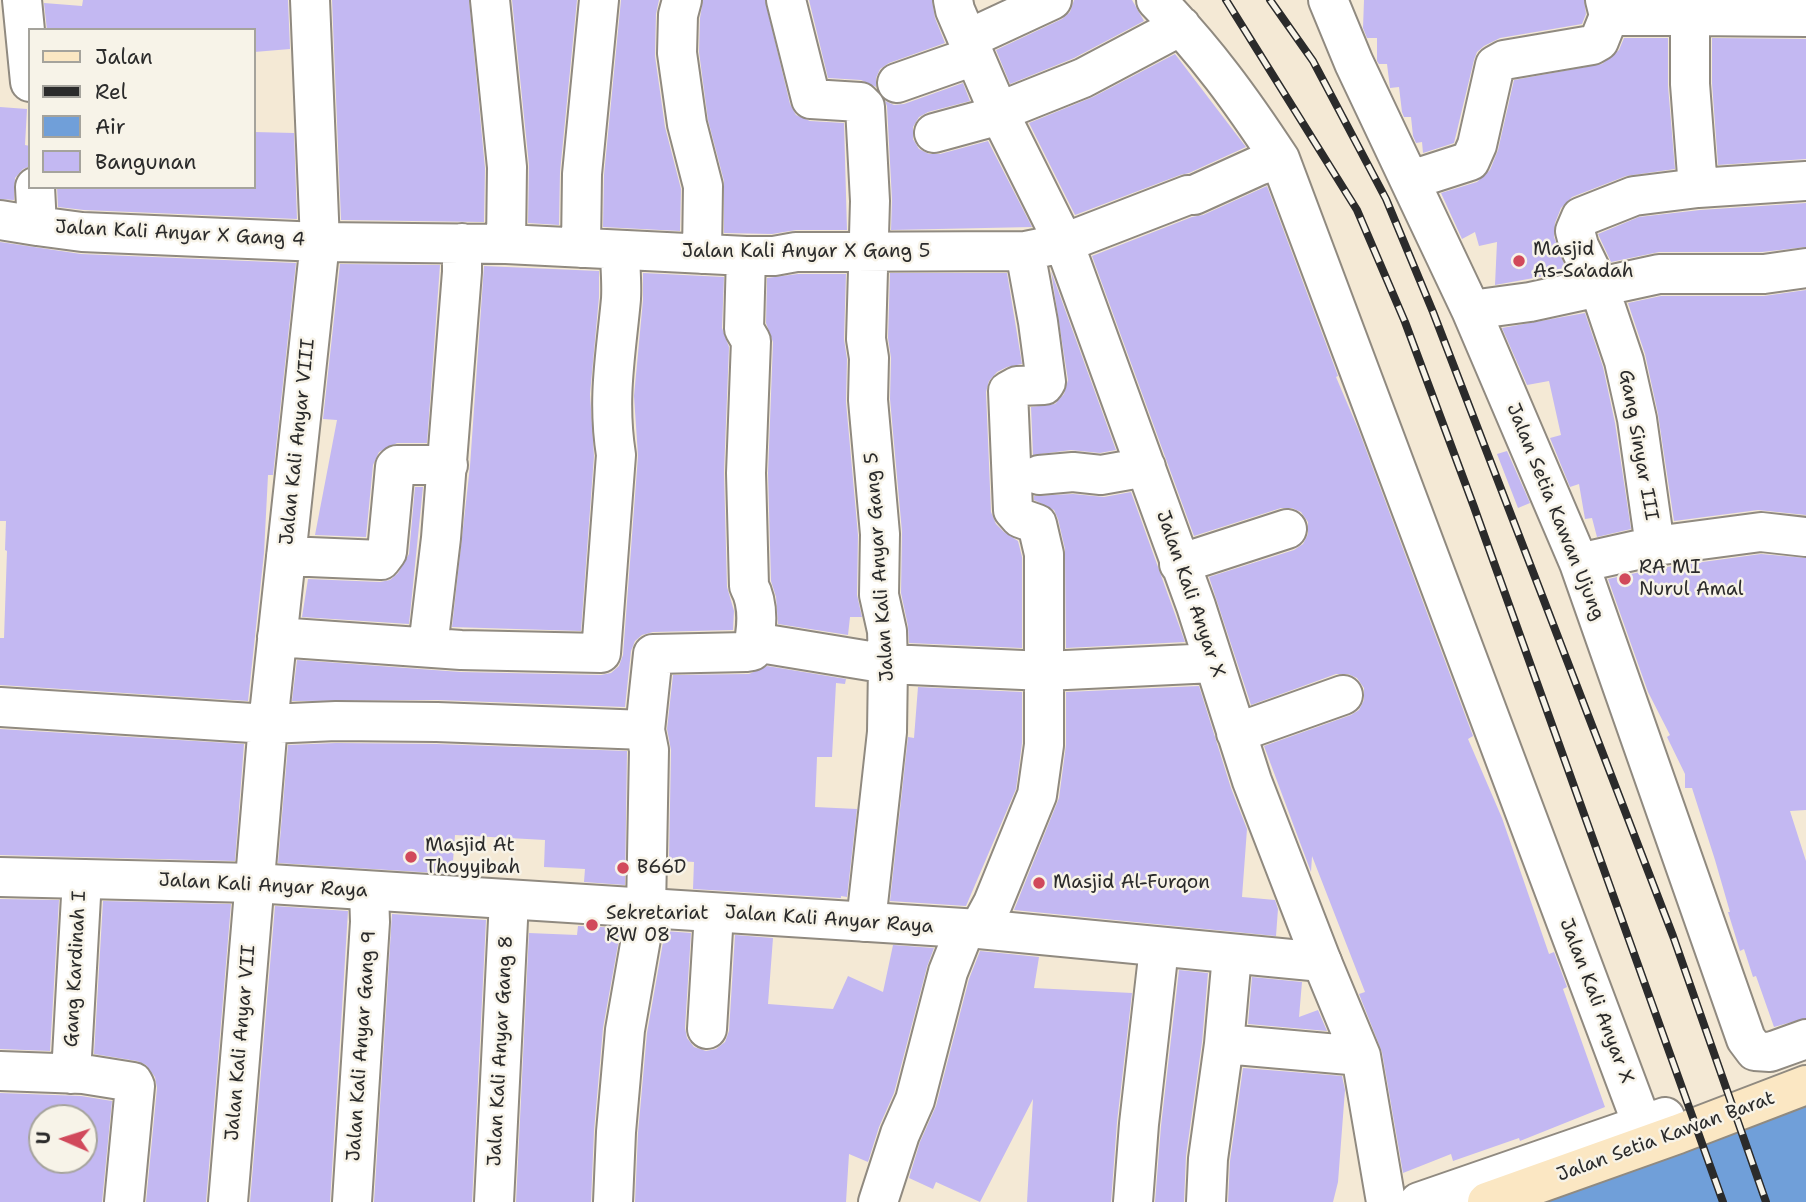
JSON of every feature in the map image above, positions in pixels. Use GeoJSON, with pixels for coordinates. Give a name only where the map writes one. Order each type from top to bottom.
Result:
{"type":"FeatureCollection","features":[{"type":"Feature","properties":{"kind":"main road","name":"Jalan Setia Kawan Barat"},"geometry":{"type":"LineString","coordinates":[[1487,1202],[1660,1129],[1806,1085]]}},
{"type":"Feature","properties":{"kind":"street"},"geometry":{"type":"LineString","coordinates":[[22,0],[28,62]]}},
{"type":"Feature","properties":{"kind":"street","name":"Jalan Kali Anyar VIII"},"geometry":{"type":"LineString","coordinates":[[254,883],[268,724],[320,242],[310,0]]}},
{"type":"Feature","properties":{"kind":"street"},"geometry":{"type":"LineString","coordinates":[[490,0],[508,167],[506,244]]}},
{"type":"Feature","properties":{"kind":"street"},"geometry":{"type":"LineString","coordinates":[[581,248],[582,174],[599,0]]}},
{"type":"Feature","properties":{"kind":"street"},"geometry":{"type":"LineString","coordinates":[[682,0],[678,15],[677,53],[687,124],[703,186],[702,254]]}},
{"type":"Feature","properties":{"kind":"street","name":"Jalan Kali Anyar Gang 5"},"geometry":{"type":"LineString","coordinates":[[786,0],[811,99],[860,102],[865,107],[870,201],[866,339],[869,358],[868,400],[880,534],[879,595],[887,631],[888,664],[887,732],[866,922]]}},
{"type":"Feature","properties":{"kind":"street","name":"Jalan Kali Anyar X"},"geometry":{"type":"LineString","coordinates":[[953,0],[999,113],[1065,243],[1180,564],[1252,781],[1361,1056],[1386,1202]]}},
{"type":"Feature","properties":{"kind":"street"},"geometry":{"type":"LineString","coordinates":[[897,83],[971,48],[1052,0]]}},
{"type":"Feature","properties":{"kind":"street","name":"Jalan Setia Kawan Ujung"},"geometry":{"type":"LineString","coordinates":[[1328,0],[1354,64],[1471,310],[1579,563],[1746,1039],[1755,1051],[1770,1052],[1806,1039]]}},
{"type":"Feature","properties":{"kind":"street"},"geometry":{"type":"LineString","coordinates":[[1411,180],[1469,161],[1477,145],[1495,65],[1504,60],[1592,45],[1599,41],[1607,8],[1690,16],[1806,17]]}},
{"type":"Feature","properties":{"kind":"street"},"geometry":{"type":"LineString","coordinates":[[934,133],[999,113],[1083,78],[1169,13]]}},
{"type":"Feature","properties":{"kind":"street","name":"Jalan Kali Anyar X"},"geometry":{"type":"LineString","coordinates":[[1169,13],[1237,94],[1280,159],[1660,1129]]}},
{"type":"Feature","properties":{"kind":"street"},"geometry":{"type":"LineString","coordinates":[[1690,16],[1690,84],[1698,188]]}},
{"type":"Feature","properties":{"kind":"street","name":"Jalan Kali Anyar X Gang 5"},"geometry":{"type":"LineString","coordinates":[[320,242],[506,244],[746,256],[774,256],[796,252],[1025,251],[1065,243],[1194,195],[1280,159]]}},
{"type":"Feature","properties":{"kind":"street","name":"Gang Sinyar III"},"geometry":{"type":"LineString","coordinates":[[1655,546],[1637,419],[1624,360],[1599,287],[1579,246],[1575,231],[1581,216],[1634,196],[1698,188],[1806,181]]}},
{"type":"Feature","properties":{"kind":"street","name":"Jalan Kali Anyar X Gang 4"},"geometry":{"type":"LineString","coordinates":[[34,189],[18,223],[82,232],[320,242]]}},
{"type":"Feature","properties":{"kind":"street"},"geometry":{"type":"LineString","coordinates":[[428,647],[448,465],[462,243]]}},
{"type":"Feature","properties":{"kind":"street"},"geometry":{"type":"LineString","coordinates":[[601,653],[616,468],[611,396],[621,296],[620,250]]}},
{"type":"Feature","properties":{"kind":"street"},"geometry":{"type":"LineString","coordinates":[[878,1202],[900,1134],[915,1100],[948,972],[972,929],[993,903],[1037,795],[1044,746],[1044,554],[1037,524],[1020,519],[1013,510],[1009,444],[1008,391],[1017,386],[1046,383],[1025,251]]}},
{"type":"Feature","properties":{"kind":"street"},"geometry":{"type":"LineString","coordinates":[[277,637],[428,647],[601,653],[752,650],[756,598],[749,586],[746,473],[751,341],[744,329],[746,256]]}},
{"type":"Feature","properties":{"kind":"street"},"geometry":{"type":"LineString","coordinates":[[1471,310],[1530,302],[1658,274],[1764,274],[1806,268]]}},
{"type":"Feature","properties":{"kind":"street"},"geometry":{"type":"LineString","coordinates":[[286,556],[381,560],[387,552],[395,467],[448,465]]}},
{"type":"Feature","properties":{"kind":"street"},"geometry":{"type":"LineString","coordinates":[[1039,475],[1073,472],[1101,475],[1146,467]]}},
{"type":"Feature","properties":{"kind":"street"},"geometry":{"type":"LineString","coordinates":[[1180,564],[1287,529]]}},
{"type":"Feature","properties":{"kind":"street"},"geometry":{"type":"LineString","coordinates":[[1579,563],[1655,546],[1761,532],[1806,537]]}},
{"type":"Feature","properties":{"kind":"street"},"geometry":{"type":"LineString","coordinates":[[754,642],[888,664],[1045,671],[1214,663]]}},
{"type":"Feature","properties":{"kind":"street"},"geometry":{"type":"LineString","coordinates":[[613,1202],[625,1030],[646,910],[649,750],[645,730],[653,654]]}},
{"type":"Feature","properties":{"kind":"street"},"geometry":{"type":"LineString","coordinates":[[1236,733],[1343,695]]}},
{"type":"Feature","properties":{"kind":"street"},"geometry":{"type":"LineString","coordinates":[[0,707],[268,724],[336,720],[645,730]]}},
{"type":"Feature","properties":{"kind":"street","name":"Jalan Kali Anyar Raya"},"geometry":{"type":"LineString","coordinates":[[0,877],[254,883],[866,922],[972,929],[1322,962]]}},
{"type":"Feature","properties":{"kind":"street","name":"Gang Kardinah I"},"geometry":{"type":"LineString","coordinates":[[0,1071],[71,1074],[82,878]]}},
{"type":"Feature","properties":{"kind":"street","name":"Jalan Kali Anyar VII"},"geometry":{"type":"LineString","coordinates":[[228,1202],[254,883]]}},
{"type":"Feature","properties":{"kind":"street","name":"Jalan Kali Anyar Gang 9"},"geometry":{"type":"LineString","coordinates":[[352,1202],[366,1005],[369,891]]}},
{"type":"Feature","properties":{"kind":"street","name":"Jalan Kali Anyar Gang 8"},"geometry":{"type":"LineString","coordinates":[[494,1202],[509,900]]}},
{"type":"Feature","properties":{"kind":"street"},"geometry":{"type":"LineString","coordinates":[[707,1030],[714,913]]}},
{"type":"Feature","properties":{"kind":"street"},"geometry":{"type":"LineString","coordinates":[[1133,1202],[1159,948]]}},
{"type":"Feature","properties":{"kind":"street"},"geometry":{"type":"LineString","coordinates":[[1206,1202],[1208,1159],[1233,955]]}},
{"type":"Feature","properties":{"kind":"street"},"geometry":{"type":"LineString","coordinates":[[1224,1045],[1361,1056]]}},
{"type":"Feature","properties":{"kind":"street"},"geometry":{"type":"LineString","coordinates":[[71,1074],[130,1080],[135,1086],[124,1202]]}},
{"type":"Feature","properties":{"kind":"street"},"geometry":{"type":"LineString","coordinates":[[1419,1202],[1660,1129]]}},
{"type":"Feature","properties":{"kind":"water"},"geometry":{"type":"Polygon","coordinates":[[[1806,1098],[1806,1202],[1502,1202],[1806,1098]]]}},
{"type":"Feature","properties":{"kind":"building"},"geometry":{"type":"Polygon","coordinates":[[[83,0],[288,0],[290,49],[256,52],[256,28],[47,28],[44,3],[82,6],[83,0]]]}},
{"type":"Feature","properties":{"kind":"building"},"geometry":{"type":"Polygon","coordinates":[[[332,0],[469,0],[485,168],[484,222],[341,220],[332,0]]]}},
{"type":"Feature","properties":{"kind":"building"},"geometry":{"type":"Polygon","coordinates":[[[512,0],[577,0],[560,172],[559,225],[528,223],[529,165],[512,0]]]}},
{"type":"Feature","properties":{"kind":"building"},"geometry":{"type":"Polygon","coordinates":[[[621,0],[659,0],[655,56],[665,127],[681,189],[680,231],[603,227],[604,175],[621,0]]]}},
{"type":"Feature","properties":{"kind":"building"},"geometry":{"type":"Polygon","coordinates":[[[703,0],[765,0],[790,104],[796,115],[810,121],[844,123],[847,230],[796,230],[772,234],[724,233],[724,181],[708,120],[699,52],[703,0]]]}},
{"type":"Feature","properties":{"kind":"building"},"geometry":{"type":"Polygon","coordinates":[[[809,0],[932,0],[935,18],[945,43],[889,63],[880,69],[876,87],[861,80],[828,78],[809,0]]]}},
{"type":"Feature","properties":{"kind":"building"},"geometry":{"type":"Polygon","coordinates":[[[1074,0],[1132,0],[1144,21],[1074,58],[1010,84],[996,50],[1062,19],[1070,12],[1074,0]]]}},
{"type":"Feature","properties":{"kind":"building"},"geometry":{"type":"Polygon","coordinates":[[[1364,0],[1584,0],[1586,14],[1582,24],[1500,38],[1484,46],[1477,52],[1474,60],[1454,143],[1423,153],[1422,142],[1416,143],[1413,136],[1411,117],[1404,117],[1402,112],[1399,87],[1390,88],[1387,64],[1379,64],[1377,61],[1377,38],[1367,38],[1363,28],[1364,0]]]}},
{"type":"Feature","properties":{"kind":"building"},"geometry":{"type":"Polygon","coordinates":[[[1624,38],[1668,38],[1668,86],[1675,169],[1626,176],[1572,197],[1561,208],[1555,223],[1554,237],[1567,272],[1495,285],[1497,242],[1479,246],[1475,232],[1462,239],[1441,193],[1477,182],[1490,170],[1498,150],[1514,80],[1602,64],[1619,50],[1624,38]]]}},
{"type":"Feature","properties":{"kind":"building"},"geometry":{"type":"Polygon","coordinates":[[[1712,38],[1806,39],[1806,159],[1718,165],[1712,83],[1712,38]]]}},
{"type":"Feature","properties":{"kind":"building"},"geometry":{"type":"Polygon","coordinates":[[[1175,54],[1246,147],[1189,173],[1075,215],[1029,123],[1093,97],[1175,54]]]}},
{"type":"Feature","properties":{"kind":"building"},"geometry":{"type":"Polygon","coordinates":[[[963,83],[970,101],[919,117],[913,127],[913,139],[919,149],[929,154],[940,154],[988,141],[1032,227],[891,230],[892,200],[885,101],[894,105],[904,104],[963,83]]]}},
{"type":"Feature","properties":{"kind":"building"},"geometry":{"type":"Polygon","coordinates":[[[0,107],[27,109],[25,145],[28,146],[28,167],[15,178],[14,200],[0,199],[0,107]]]}},
{"type":"Feature","properties":{"kind":"building"},"geometry":{"type":"Polygon","coordinates":[[[256,132],[294,133],[297,219],[58,207],[57,189],[256,189],[256,132]]]}},
{"type":"Feature","properties":{"kind":"building"},"geometry":{"type":"Polygon","coordinates":[[[1267,186],[1338,376],[1336,377],[1359,431],[1473,736],[1468,739],[1502,818],[1549,954],[1554,952],[1567,987],[1563,989],[1605,1107],[1520,1141],[1519,1138],[1453,1161],[1451,1154],[1403,1173],[1382,1052],[1359,994],[1365,992],[1312,856],[1311,872],[1264,746],[1351,715],[1359,710],[1364,700],[1364,688],[1357,678],[1348,674],[1336,674],[1251,705],[1209,577],[1294,550],[1303,544],[1308,534],[1308,522],[1301,512],[1292,508],[1281,508],[1194,536],[1092,256],[1203,215],[1267,186]]]}},
{"type":"Feature","properties":{"kind":"building"},"geometry":{"type":"Polygon","coordinates":[[[1806,203],[1806,247],[1762,252],[1659,252],[1611,262],[1598,234],[1639,217],[1806,203]]]}},
{"type":"Feature","properties":{"kind":"building"},"geometry":{"type":"Polygon","coordinates":[[[0,242],[81,254],[296,263],[273,475],[268,475],[264,553],[248,701],[0,685],[0,638],[4,638],[7,551],[6,521],[0,521],[0,242]]]}},
{"type":"Feature","properties":{"kind":"building"},"geometry":{"type":"Polygon","coordinates":[[[340,264],[440,265],[427,443],[397,443],[379,452],[373,465],[366,537],[315,535],[337,420],[323,419],[340,264]]]}},
{"type":"Feature","properties":{"kind":"building"},"geometry":{"type":"Polygon","coordinates":[[[484,266],[599,271],[590,394],[594,456],[581,631],[452,627],[470,466],[484,266]]]}},
{"type":"Feature","properties":{"kind":"building"},"geometry":{"type":"Polygon","coordinates":[[[1051,271],[1116,450],[1100,453],[1071,450],[1033,455],[1031,407],[1055,404],[1064,394],[1068,380],[1051,271]]]}},
{"type":"Feature","properties":{"kind":"building"},"geometry":{"type":"Polygon","coordinates":[[[643,273],[724,277],[722,328],[729,347],[724,472],[727,587],[734,611],[733,630],[653,632],[642,635],[635,641],[631,651],[625,707],[437,700],[292,701],[297,660],[461,672],[601,675],[611,673],[619,666],[623,655],[638,456],[634,396],[643,273]]]}},
{"type":"Feature","properties":{"kind":"building"},"geometry":{"type":"Polygon","coordinates":[[[890,273],[1007,273],[1022,364],[997,372],[989,381],[986,392],[991,512],[996,524],[1018,541],[1022,557],[1022,648],[909,643],[901,593],[902,532],[890,399],[890,273]]]}},
{"type":"Feature","properties":{"kind":"building"},"geometry":{"type":"Polygon","coordinates":[[[798,274],[846,274],[846,402],[858,535],[857,595],[862,617],[850,617],[848,635],[778,624],[776,597],[771,581],[768,473],[773,342],[766,323],[767,278],[798,274]]]}},
{"type":"Feature","properties":{"kind":"building"},"geometry":{"type":"Polygon","coordinates":[[[1806,290],[1806,515],[1758,510],[1674,521],[1658,414],[1645,354],[1628,303],[1661,296],[1764,296],[1806,290]]]}},
{"type":"Feature","properties":{"kind":"building"},"geometry":{"type":"Polygon","coordinates":[[[1585,313],[1603,367],[1615,423],[1631,529],[1597,537],[1592,518],[1585,519],[1579,484],[1570,487],[1550,438],[1561,435],[1549,381],[1527,385],[1502,328],[1585,313]]]}},
{"type":"Feature","properties":{"kind":"building"},"geometry":{"type":"Polygon","coordinates":[[[1507,451],[1530,503],[1518,508],[1497,454],[1507,451]]]}},
{"type":"Feature","properties":{"kind":"building"},"geometry":{"type":"Polygon","coordinates":[[[415,487],[423,487],[409,624],[302,617],[308,579],[380,582],[390,580],[398,573],[409,554],[415,487]]]}},
{"type":"Feature","properties":{"kind":"building"},"geometry":{"type":"Polygon","coordinates":[[[1131,492],[1185,642],[1066,648],[1065,549],[1054,510],[1034,500],[1034,496],[1073,494],[1104,497],[1131,492]]]}},
{"type":"Feature","properties":{"kind":"building"},"geometry":{"type":"Polygon","coordinates":[[[1761,554],[1806,558],[1806,810],[1790,811],[1806,861],[1806,1018],[1774,1027],[1744,949],[1740,951],[1692,788],[1685,788],[1685,774],[1667,737],[1670,735],[1648,692],[1608,579],[1659,568],[1761,554]]]}},
{"type":"Feature","properties":{"kind":"building"},"geometry":{"type":"Polygon","coordinates":[[[767,666],[846,679],[845,684],[836,683],[832,757],[817,757],[815,807],[857,809],[847,897],[693,889],[694,862],[669,860],[671,750],[667,729],[673,675],[749,674],[767,666]]]}},
{"type":"Feature","properties":{"kind":"building"},"geometry":{"type":"Polygon","coordinates":[[[1199,686],[1231,788],[1247,829],[1242,897],[1275,900],[1278,909],[1276,936],[1014,910],[1059,798],[1066,745],[1066,692],[1199,686]]]}},
{"type":"Feature","properties":{"kind":"building"},"geometry":{"type":"Polygon","coordinates":[[[918,687],[1022,692],[1022,743],[1016,789],[966,906],[890,901],[908,737],[914,738],[918,687]]]}},
{"type":"Feature","properties":{"kind":"building"},"geometry":{"type":"Polygon","coordinates":[[[0,729],[244,744],[235,861],[0,855],[0,729]]]}},
{"type":"Feature","properties":{"kind":"building"},"geometry":{"type":"Polygon","coordinates":[[[336,743],[627,751],[625,885],[584,882],[585,869],[544,867],[545,840],[455,835],[452,874],[278,863],[288,745],[336,743]]]}},
{"type":"Feature","properties":{"kind":"building"},"geometry":{"type":"Polygon","coordinates":[[[0,899],[59,900],[50,1051],[0,1049],[0,899]]]}},
{"type":"Feature","properties":{"kind":"building"},"geometry":{"type":"Polygon","coordinates":[[[103,901],[231,904],[206,1202],[146,1202],[157,1088],[155,1077],[146,1065],[137,1061],[94,1054],[103,901]]]}},
{"type":"Feature","properties":{"kind":"building"},"geometry":{"type":"Polygon","coordinates":[[[275,906],[348,911],[330,1202],[250,1202],[275,906]]]}},
{"type":"Feature","properties":{"kind":"building"},"geometry":{"type":"Polygon","coordinates":[[[392,914],[486,920],[472,1202],[374,1202],[392,914]]]}},
{"type":"Feature","properties":{"kind":"building"},"geometry":{"type":"Polygon","coordinates":[[[578,926],[621,928],[603,1028],[591,1202],[516,1202],[529,933],[577,935],[578,926]]]}},
{"type":"Feature","properties":{"kind":"building"},"geometry":{"type":"Polygon","coordinates":[[[665,931],[691,933],[685,1028],[687,1038],[694,1047],[706,1051],[716,1049],[725,1042],[729,1031],[735,935],[773,938],[768,1004],[833,1009],[848,976],[883,992],[893,945],[934,948],[894,1093],[868,1162],[849,1154],[846,1202],[635,1202],[647,1033],[665,931]]]}},
{"type":"Feature","properties":{"kind":"building"},"geometry":{"type":"Polygon","coordinates":[[[980,951],[1039,957],[1034,988],[1132,993],[1111,1202],[1027,1202],[1033,1099],[980,1202],[936,1182],[933,1189],[909,1178],[920,1142],[936,1106],[969,979],[980,951]]]}},
{"type":"Feature","properties":{"kind":"building"},"geometry":{"type":"Polygon","coordinates":[[[1179,970],[1208,973],[1202,1042],[1186,1156],[1184,1202],[1155,1202],[1161,1126],[1179,970]]]}},
{"type":"Feature","properties":{"kind":"building"},"geometry":{"type":"Polygon","coordinates":[[[1252,977],[1302,982],[1299,1017],[1318,1010],[1327,1031],[1248,1024],[1252,977]]]}},
{"type":"Feature","properties":{"kind":"building"},"geometry":{"type":"Polygon","coordinates":[[[1243,1068],[1342,1076],[1345,1090],[1338,1182],[1333,1202],[1228,1202],[1230,1161],[1243,1068]]]}},
{"type":"Feature","properties":{"kind":"building"},"geometry":{"type":"Polygon","coordinates":[[[0,1093],[81,1096],[112,1101],[102,1202],[0,1202],[0,1093]]]}},
{"type":"Feature","properties":{"kind":"railway"},"geometry":{"type":"LineString","coordinates":[[1226,0],[1357,210],[1405,322],[1723,1202]]}},
{"type":"Feature","properties":{"kind":"railway"},"geometry":{"type":"LineString","coordinates":[[1270,0],[1313,61],[1386,199],[1433,312],[1673,936],[1766,1202]]}},
{"type":"Feature","properties":{"kind":"place","name":"Masjid As-Sa'adah"},"geometry":{"type":"Point","coordinates":[1519,261]}},
{"type":"Feature","properties":{"kind":"place","name":"RA MI Nurul Amal"},"geometry":{"type":"Point","coordinates":[1625,579]}},
{"type":"Feature","properties":{"kind":"place","name":"Masjid At Thoyyibah"},"geometry":{"type":"Point","coordinates":[411,857]}},
{"type":"Feature","properties":{"kind":"place","name":"B66D"},"geometry":{"type":"Point","coordinates":[623,868]}},
{"type":"Feature","properties":{"kind":"place","name":"Masjid Al-Furqon"},"geometry":{"type":"Point","coordinates":[1039,883]}},
{"type":"Feature","properties":{"kind":"place","name":"Sekretariat RW 08"},"geometry":{"type":"Point","coordinates":[592,925]}}]}
